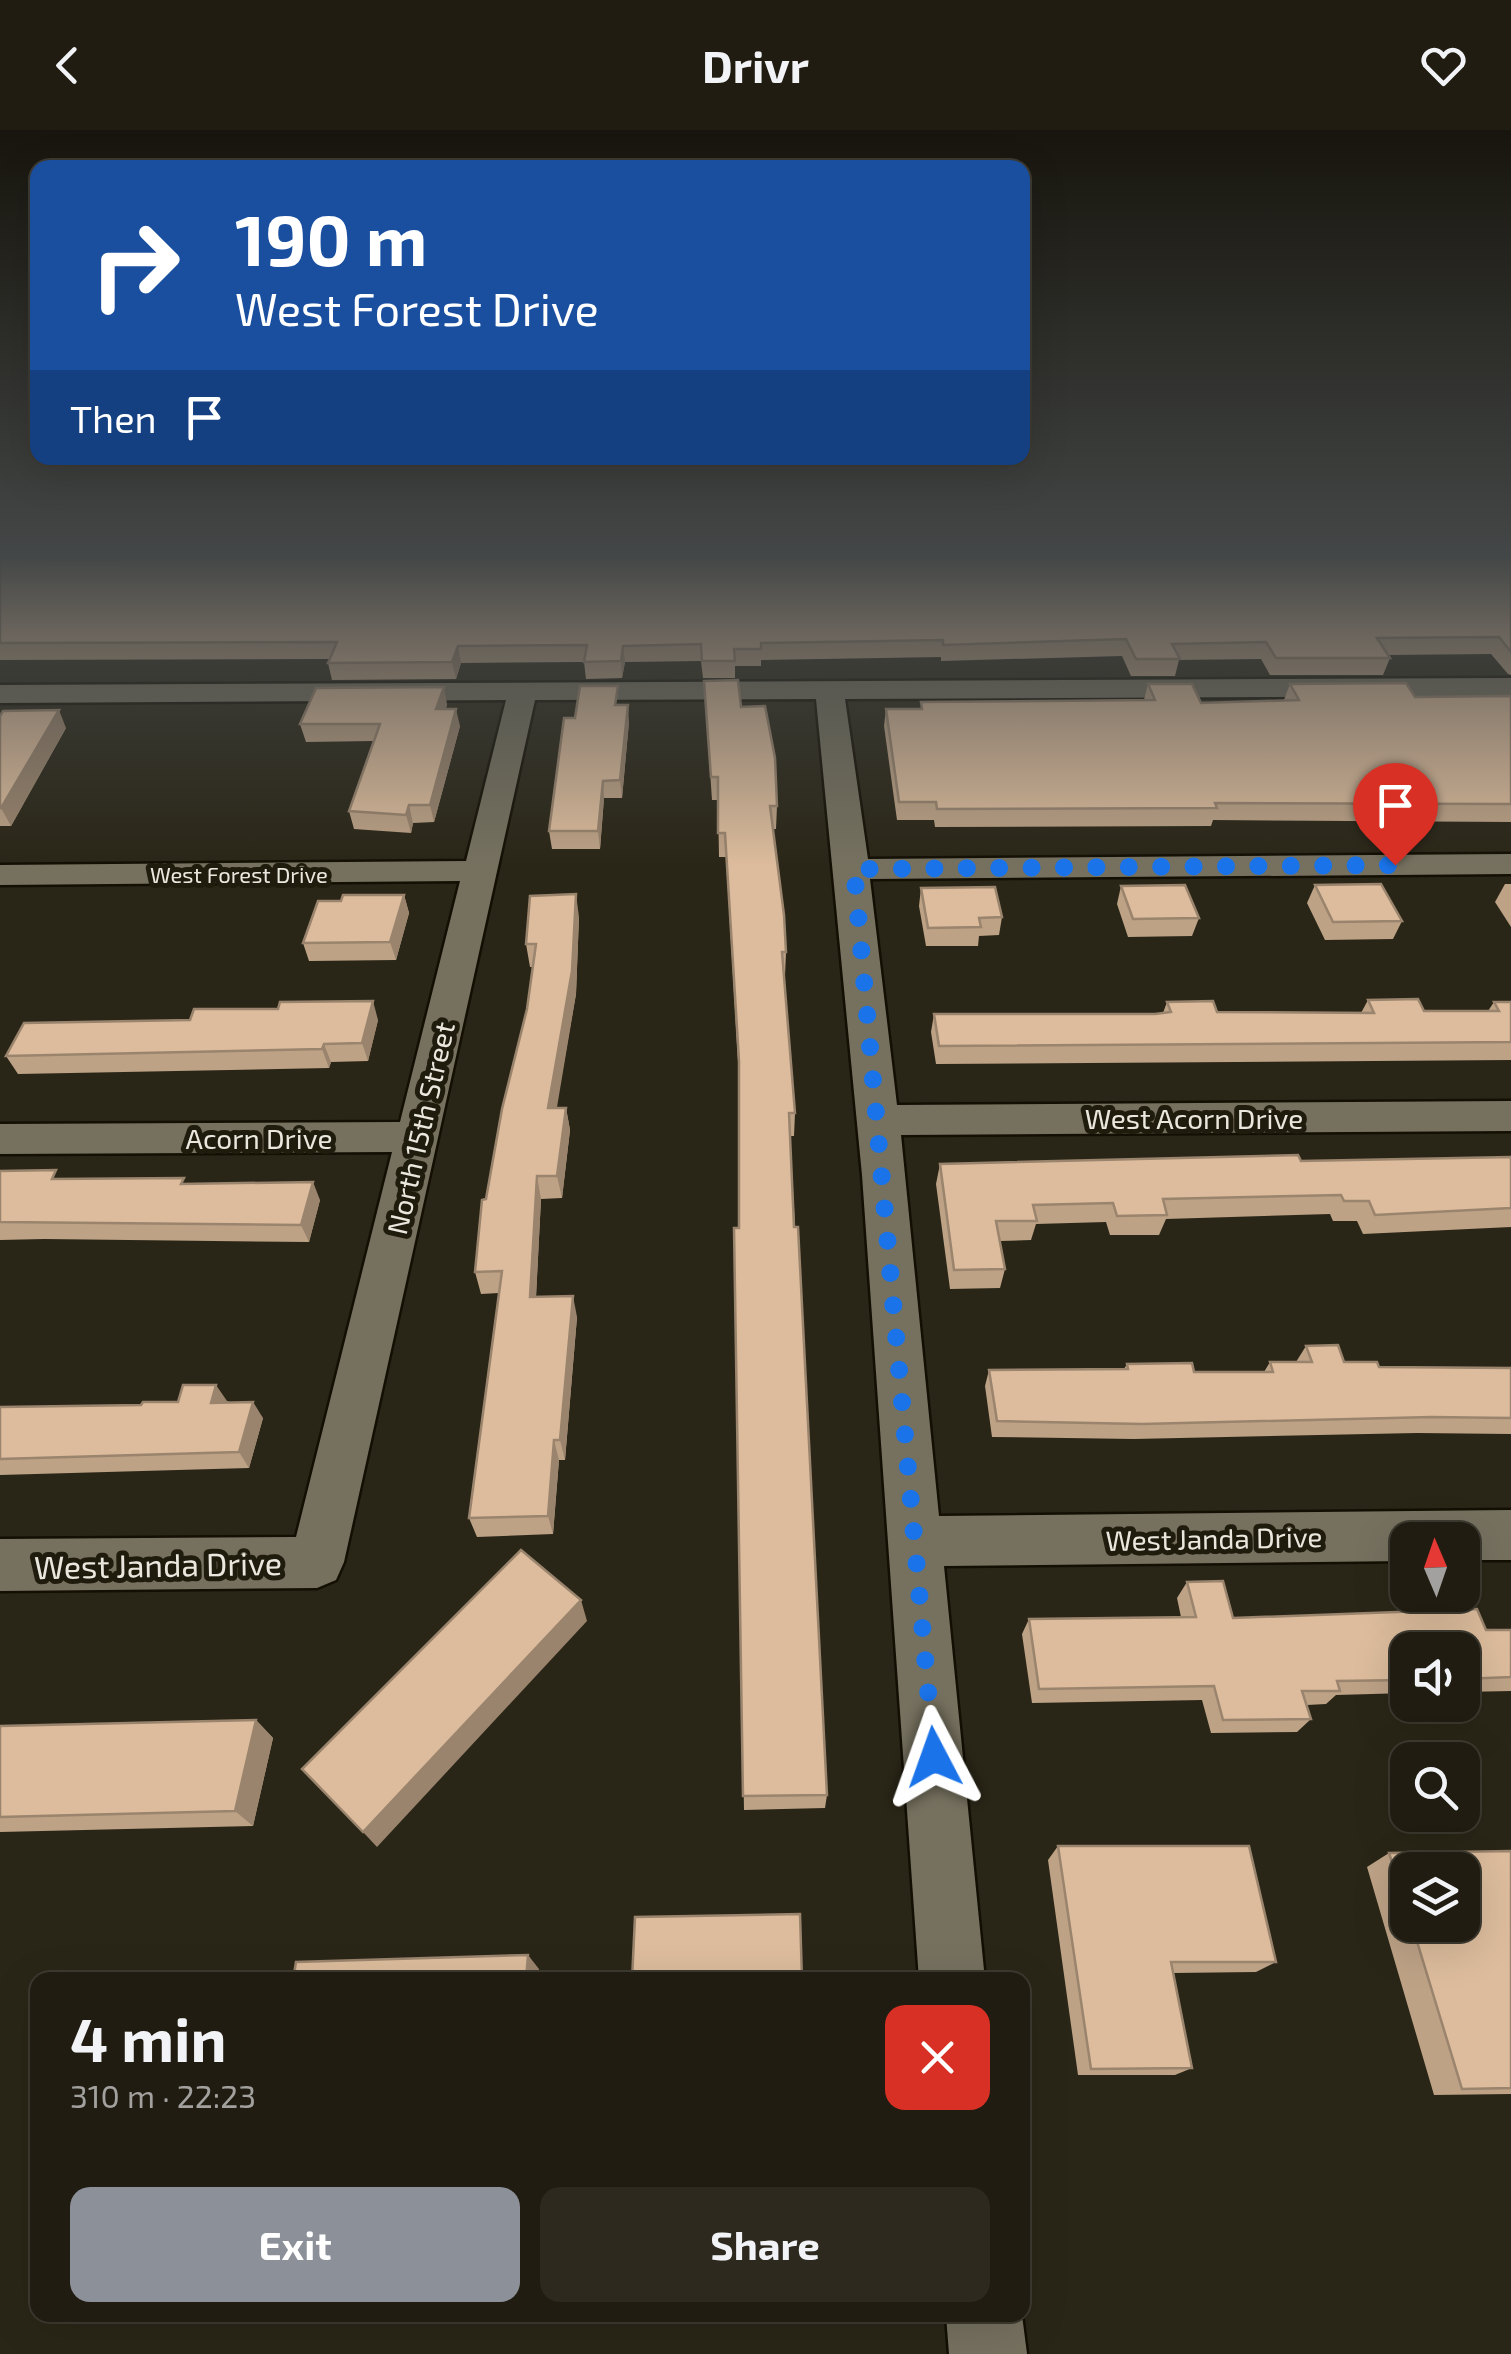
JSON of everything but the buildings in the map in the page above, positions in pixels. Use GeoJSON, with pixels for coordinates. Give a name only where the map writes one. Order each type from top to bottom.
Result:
{"type":"FeatureCollection","features":[{"type":"Feature","properties":{"kind":"street"},"geometry":{"type":"LineString","coordinates":[[0,694],[1511,688]]}},
{"type":"Feature","properties":{"kind":"street"},"geometry":{"type":"LineString","coordinates":[[830,692],[854,869],[918,1541],[951,1972]]}},
{"type":"Feature","properties":{"kind":"street","name":"North 15th Street"},"geometry":{"type":"LineString","coordinates":[[316,1562],[522,693]]}},
{"type":"Feature","properties":{"kind":"street"},"geometry":{"type":"LineString","coordinates":[[854,869],[1511,864]]}},
{"type":"Feature","properties":{"kind":"street","name":"West Forest Drive"},"geometry":{"type":"LineString","coordinates":[[0,875],[479,871]]}},
{"type":"Feature","properties":{"kind":"street","name":"West Acorn Drive"},"geometry":{"type":"LineString","coordinates":[[877,1120],[1511,1116]]}},
{"type":"Feature","properties":{"kind":"street","name":"Acorn Drive"},"geometry":{"type":"LineString","coordinates":[[0,1139],[419,1137]]}},
{"type":"Feature","properties":{"kind":"street","name":"West Janda Drive"},"geometry":{"type":"LineString","coordinates":[[918,1541],[1511,1535]]}},
{"type":"Feature","properties":{"kind":"street","name":"West Janda Drive"},"geometry":{"type":"LineString","coordinates":[[0,1565],[316,1562]]}},
{"type":"Feature","properties":{"kind":"street"},"geometry":{"type":"LineString","coordinates":[[985,2322],[988,2354]]}},
{"type":"Feature","properties":{"kind":"route"},"geometry":{"type":"LineString","coordinates":[[934,1757],[918,1541],[854,869],[1395,865]]}}]}
